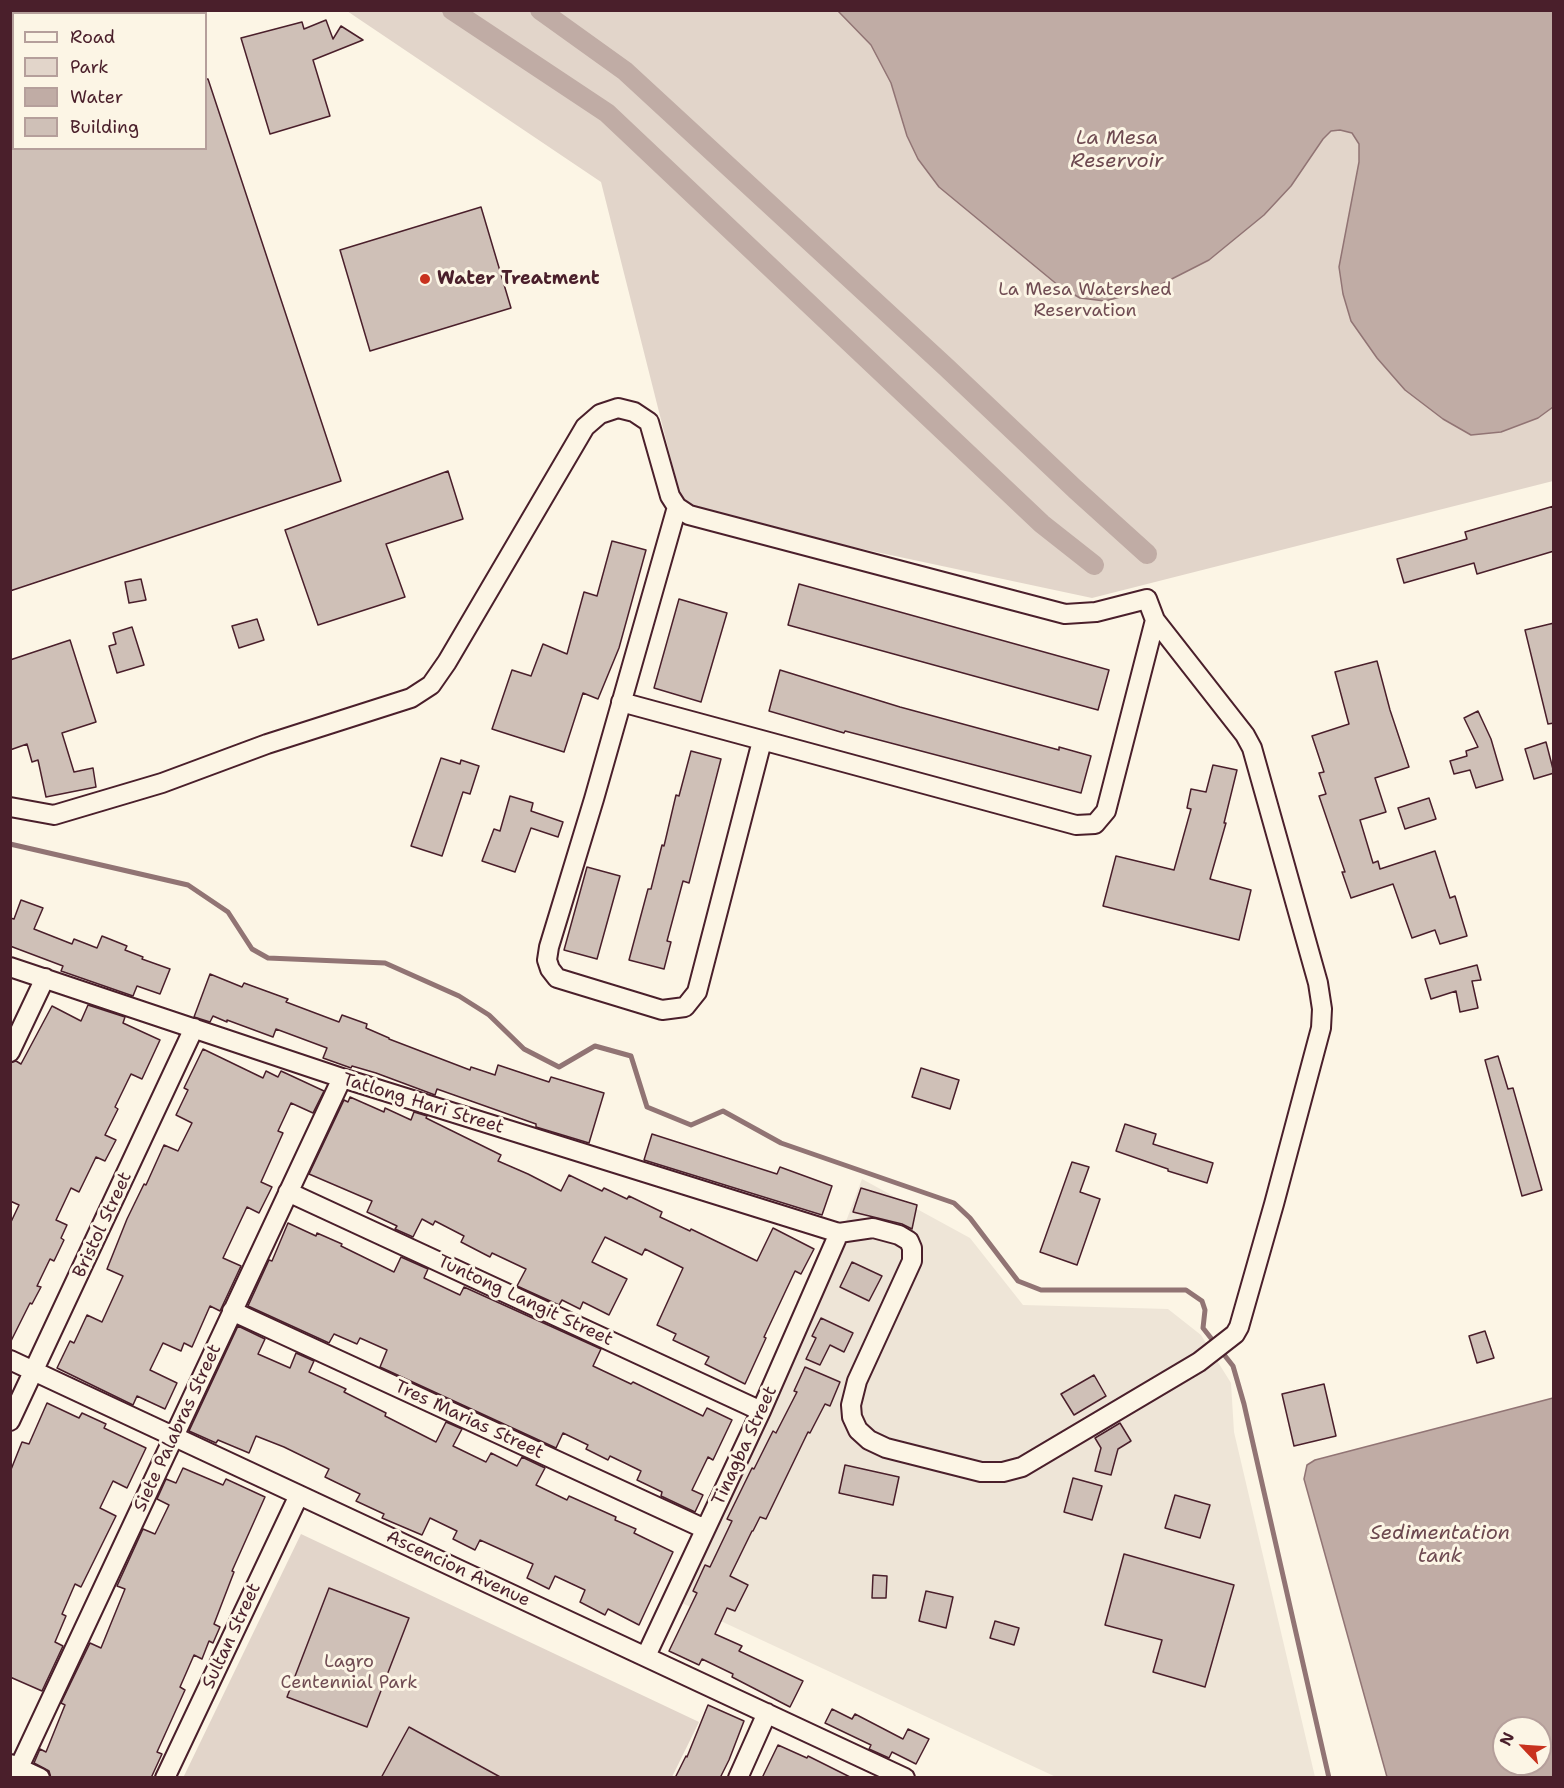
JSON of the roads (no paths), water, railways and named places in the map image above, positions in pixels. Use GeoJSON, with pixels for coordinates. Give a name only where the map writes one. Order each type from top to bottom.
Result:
{"type":"FeatureCollection","features":[{"type":"Feature","properties":{"kind":"street"},"geometry":{"type":"LineString","coordinates":[[10,807],[26,812],[54,815],[162,783],[267,744],[411,698],[431,685],[447,662],[585,428],[600,414],[618,408],[634,412],[649,422],[670,496],[677,507],[689,515],[1065,614],[1096,612],[1147,599],[1155,620],[1245,735],[1252,748],[1318,983],[1322,1009],[1321,1028],[1239,1326],[1235,1334],[1226,1342],[1198,1362],[1022,1467],[1003,1472],[981,1472],[886,1448],[869,1440],[858,1430],[852,1416],[851,1405],[856,1381],[907,1274],[912,1261],[912,1248],[909,1241],[899,1235],[873,1228],[839,1233]]}},
{"type":"Feature","properties":{"kind":"street"},"geometry":{"type":"LineString","coordinates":[[677,507],[547,960],[557,978],[662,1010],[685,1007],[697,992],[762,741]]}},
{"type":"Feature","properties":{"kind":"street"},"geometry":{"type":"LineString","coordinates":[[621,702],[1076,825],[1095,824],[1106,811],[1155,620]]}},
{"type":"Feature","properties":{"kind":"street","name":"Tatlong Hari Street"},"geometry":{"type":"LineString","coordinates":[[10,967],[342,1078],[839,1233]]}},
{"type":"Feature","properties":{"kind":"street"},"geometry":{"type":"LineString","coordinates":[[10,1052],[45,978]]}},
{"type":"Feature","properties":{"kind":"street","name":"Bristol Street"},"geometry":{"type":"LineString","coordinates":[[10,1421],[194,1028]]}},
{"type":"Feature","properties":{"kind":"street","name":"Siete Palabras Street"},"geometry":{"type":"LineString","coordinates":[[14,1770],[342,1078]]}},
{"type":"Feature","properties":{"kind":"street","name":"Tuntong Langit Street"},"geometry":{"type":"LineString","coordinates":[[288,1192],[762,1411]]}},
{"type":"Feature","properties":{"kind":"street","name":"Tinagba Street"},"geometry":{"type":"LineString","coordinates":[[646,1656],[762,1411],[839,1233]]}},
{"type":"Feature","properties":{"kind":"street","name":"Tres Marias Street"},"geometry":{"type":"LineString","coordinates":[[232,1311],[705,1529]]}},
{"type":"Feature","properties":{"kind":"street","name":"Ascencion Avenue"},"geometry":{"type":"LineString","coordinates":[[10,1360],[905,1778]]}},
{"type":"Feature","properties":{"kind":"street","name":"Sultan Street"},"geometry":{"type":"LineString","coordinates":[[165,1778],[299,1495]]}},
{"type":"Feature","properties":{"kind":"street"},"geometry":{"type":"LineString","coordinates":[[738,1778],[767,1713]]}},
{"type":"Feature","properties":{"kind":"street"},"geometry":{"type":"LineString","coordinates":[[14,1770],[40,1778]]}},
{"type":"Feature","properties":{"kind":"water","name":"La Mesa Reservoir"},"geometry":{"type":"Polygon","coordinates":[[[838,11],[1553,11],[1553,407],[1538,418],[1501,432],[1471,435],[1443,419],[1405,390],[1377,358],[1351,321],[1343,294],[1339,267],[1359,162],[1359,144],[1352,133],[1340,130],[1331,131],[1291,186],[1264,215],[1209,260],[1154,288],[1105,301],[1080,298],[1059,286],[939,187],[918,159],[907,136],[891,83],[871,45],[838,11]]]}},
{"type":"Feature","properties":{"kind":"water","name":"Sedimentation tank"},"geometry":{"type":"Polygon","coordinates":[[[1553,1398],[1553,1777],[1387,1777],[1304,1479],[1307,1465],[1315,1460],[1553,1398]]]}},
{"type":"Feature","properties":{"kind":"waterway"},"geometry":{"type":"LineString","coordinates":[[452,10],[607,113],[1042,524],[1094,565]]}},
{"type":"Feature","properties":{"kind":"waterway"},"geometry":{"type":"LineString","coordinates":[[540,10],[625,71],[1147,554]]}},
{"type":"Feature","properties":{"kind":"waterway"},"geometry":{"type":"LineString","coordinates":[[10,844],[188,885],[228,912],[252,949],[268,958],[385,963],[459,996],[489,1015],[524,1049],[559,1067],[595,1046],[631,1056],[647,1107],[691,1125],[723,1111],[781,1143],[954,1203],[970,1218],[1018,1281],[1041,1290],[1186,1290],[1202,1301],[1205,1310],[1203,1328],[1233,1366],[1244,1404],[1329,1778]]}},
{"type":"Feature","properties":{"kind":"place","name":"Water Treatment"},"geometry":{"type":"Point","coordinates":[425,279]}},
{"type":"Feature","properties":{"kind":"park label","name":"La Mesa Watershed Reservation"},"geometry":{"type":"Point","coordinates":[1085,300]}},
{"type":"Feature","properties":{"kind":"park label","name":"Lagro Centennial Park"},"geometry":{"type":"Point","coordinates":[349,1672]}}]}
